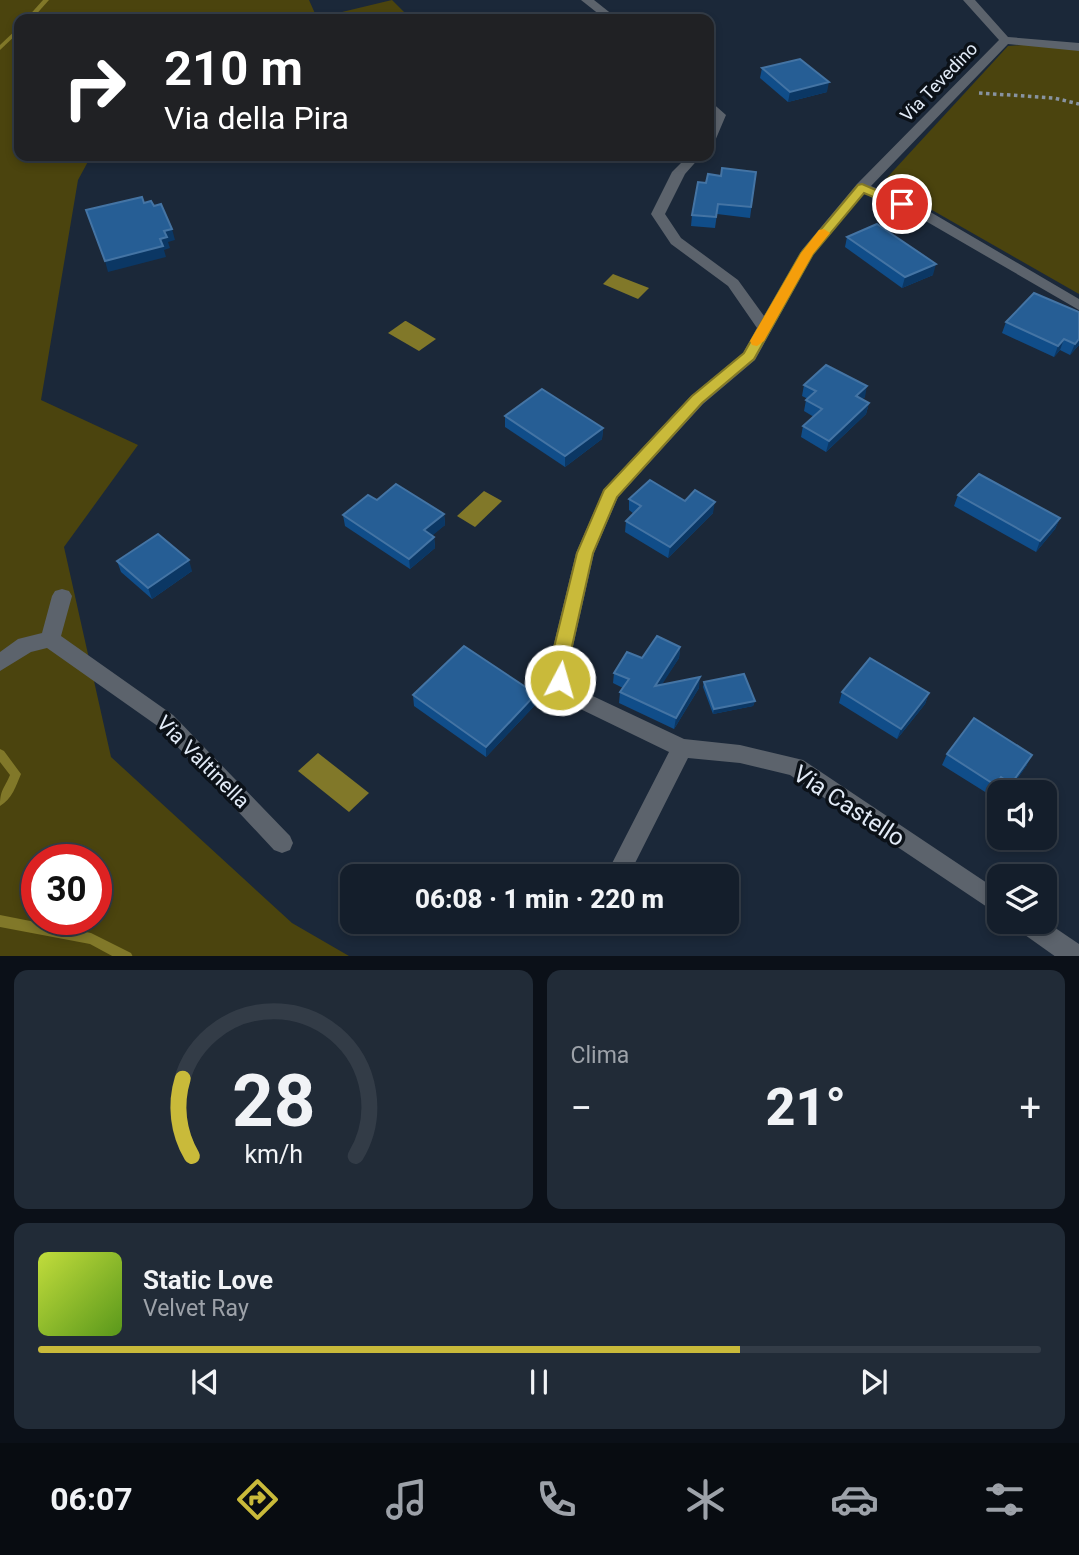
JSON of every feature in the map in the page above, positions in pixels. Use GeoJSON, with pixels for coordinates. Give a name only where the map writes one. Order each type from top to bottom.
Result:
{"type":"FeatureCollection","features":[{"type":"Feature","properties":{"kind":"street"},"geometry":{"type":"LineString","coordinates":[[587,0],[605,14]]}},
{"type":"Feature","properties":{"kind":"street","name":"Via Tevedino"},"geometry":{"type":"LineString","coordinates":[[862,187],[1005,40],[969,0]]}},
{"type":"Feature","properties":{"kind":"street"},"geometry":{"type":"LineString","coordinates":[[1005,40],[1079,47]]}},
{"type":"Feature","properties":{"kind":"street"},"geometry":{"type":"LineString","coordinates":[[714,109],[720,115],[714,129]]}},
{"type":"Feature","properties":{"kind":"street"},"geometry":{"type":"LineString","coordinates":[[690,161],[679,172],[658,214],[676,241],[733,282],[764,327]]}},
{"type":"Feature","properties":{"kind":"street"},"geometry":{"type":"LineString","coordinates":[[862,187],[922,213],[1079,305]]}},
{"type":"Feature","properties":{"kind":"street","name":"Via Castello"},"geometry":{"type":"LineString","coordinates":[[862,187],[807,253],[749,356],[697,400],[610,494],[585,553],[559,664],[560,680],[573,696],[682,748],[740,754],[795,767],[987,896]]}},
{"type":"Feature","properties":{"kind":"street"},"geometry":{"type":"LineString","coordinates":[[0,663],[25,645],[50,639],[62,596]]}},
{"type":"Feature","properties":{"kind":"street","name":"Via Valtinella"},"geometry":{"type":"LineString","coordinates":[[50,639],[166,721],[282,843]]}},
{"type":"Feature","properties":{"kind":"street"},"geometry":{"type":"LineString","coordinates":[[623,864],[682,748]]}},
{"type":"Feature","properties":{"kind":"street"},"geometry":{"type":"LineString","coordinates":[[1043,934],[1076,956]]}},
{"type":"Feature","properties":{"kind":"path"},"geometry":{"type":"LineString","coordinates":[[955,91],[1043,97],[1079,104]]}},
{"type":"Feature","properties":{"kind":"shaded area"},"geometry":{"type":"Polygon","coordinates":[[[0,0],[309,0],[315,14],[14,14],[14,161],[88,161],[78,180],[41,400],[138,445],[64,547],[111,757],[292,923],[349,956],[0,956],[0,0]]]}},
{"type":"Feature","properties":{"kind":"shaded area"},"geometry":{"type":"Polygon","coordinates":[[[392,0],[406,14],[334,14],[392,0]]]}},
{"type":"Feature","properties":{"kind":"shaded area"},"geometry":{"type":"Polygon","coordinates":[[[1037,44],[1079,48],[1079,294],[883,182],[1008,46],[1037,44]]]}},
{"type":"Feature","properties":{"kind":"shaded area"},"geometry":{"type":"Polygon","coordinates":[[[613,274],[649,288],[638,299],[603,284],[613,274]]]}},
{"type":"Feature","properties":{"kind":"shaded area"},"geometry":{"type":"Polygon","coordinates":[[[405,321],[436,339],[419,351],[388,333],[405,321]]]}},
{"type":"Feature","properties":{"kind":"shaded area"},"geometry":{"type":"Polygon","coordinates":[[[484,491],[502,501],[475,527],[457,516],[484,491]]]}},
{"type":"Feature","properties":{"kind":"shaded area"},"geometry":{"type":"Polygon","coordinates":[[[318,753],[369,793],[349,812],[298,771],[318,753]]]}},
{"type":"Feature","properties":{"kind":"building"},"geometry":{"type":"Polygon","coordinates":[[[800,59],[829,82],[790,92],[762,68],[800,59]]]}},
{"type":"Feature","properties":{"kind":"building"},"geometry":{"type":"Polygon","coordinates":[[[722,168],[756,172],[751,207],[718,204],[716,217],[692,215],[698,182],[706,183],[708,174],[721,176],[722,168]]]}},
{"type":"Feature","properties":{"kind":"building"},"geometry":{"type":"Polygon","coordinates":[[[142,197],[144,203],[151,201],[154,206],[161,204],[172,229],[164,231],[167,237],[160,239],[163,246],[105,261],[86,210],[142,197]]]}},
{"type":"Feature","properties":{"kind":"building"},"geometry":{"type":"Polygon","coordinates":[[[877,224],[936,264],[905,277],[847,237],[877,224]]]}},
{"type":"Feature","properties":{"kind":"building"},"geometry":{"type":"Polygon","coordinates":[[[1034,293],[1079,312],[1079,339],[1075,344],[1064,339],[1058,346],[1006,322],[1034,293]]]}},
{"type":"Feature","properties":{"kind":"building"},"geometry":{"type":"Polygon","coordinates":[[[826,365],[867,386],[856,396],[869,403],[829,441],[803,426],[822,409],[806,400],[816,391],[804,385],[826,365]]]}},
{"type":"Feature","properties":{"kind":"building"},"geometry":{"type":"Polygon","coordinates":[[[542,389],[603,428],[565,456],[505,416],[542,389]]]}},
{"type":"Feature","properties":{"kind":"building"},"geometry":{"type":"Polygon","coordinates":[[[979,474],[1060,518],[1040,541],[958,495],[979,474]]]}},
{"type":"Feature","properties":{"kind":"building"},"geometry":{"type":"Polygon","coordinates":[[[650,480],[685,501],[695,490],[715,502],[670,547],[626,521],[641,506],[629,499],[650,480]]]}},
{"type":"Feature","properties":{"kind":"building"},"geometry":{"type":"Polygon","coordinates":[[[396,484],[444,514],[424,530],[434,537],[409,559],[343,515],[368,495],[377,500],[396,484]]]}},
{"type":"Feature","properties":{"kind":"building"},"geometry":{"type":"Polygon","coordinates":[[[158,534],[189,560],[148,588],[117,561],[158,534]]]}},
{"type":"Feature","properties":{"kind":"building"},"geometry":{"type":"Polygon","coordinates":[[[657,636],[680,647],[655,686],[700,677],[676,718],[620,692],[629,679],[614,673],[627,652],[642,658],[657,636]]]}},
{"type":"Feature","properties":{"kind":"building"},"geometry":{"type":"Polygon","coordinates":[[[464,646],[536,694],[486,747],[413,695],[464,646]]]}},
{"type":"Feature","properties":{"kind":"building"},"geometry":{"type":"Polygon","coordinates":[[[870,658],[929,693],[901,729],[842,692],[870,658]]]}},
{"type":"Feature","properties":{"kind":"building"},"geometry":{"type":"Polygon","coordinates":[[[744,674],[755,701],[714,709],[704,682],[744,674]]]}},
{"type":"Feature","properties":{"kind":"building"},"geometry":{"type":"Polygon","coordinates":[[[974,718],[1032,755],[1014,780],[1001,777],[999,780],[987,780],[947,754],[974,718]]]}},
{"type":"Feature","properties":{"kind":"waterway"},"geometry":{"type":"LineString","coordinates":[[33,14],[46,0]]}},
{"type":"Feature","properties":{"kind":"waterway"},"geometry":{"type":"LineString","coordinates":[[0,48],[14,34]]}},
{"type":"Feature","properties":{"kind":"waterway"},"geometry":{"type":"LineString","coordinates":[[0,754],[16,774],[9,790],[0,801]]}},
{"type":"Feature","properties":{"kind":"waterway"},"geometry":{"type":"LineString","coordinates":[[0,921],[91,939],[125,956]]}},
{"type":"Feature","properties":{"kind":"slow traffic"},"geometry":{"type":"LineString","coordinates":[[757,341],[807,253],[824,233]]}},
{"type":"Feature","properties":{"kind":"route"},"geometry":{"type":"LineString","coordinates":[[560,680],[559,664],[585,553],[610,494],[697,400],[749,356],[807,253],[862,187],[902,204]]}}]}
